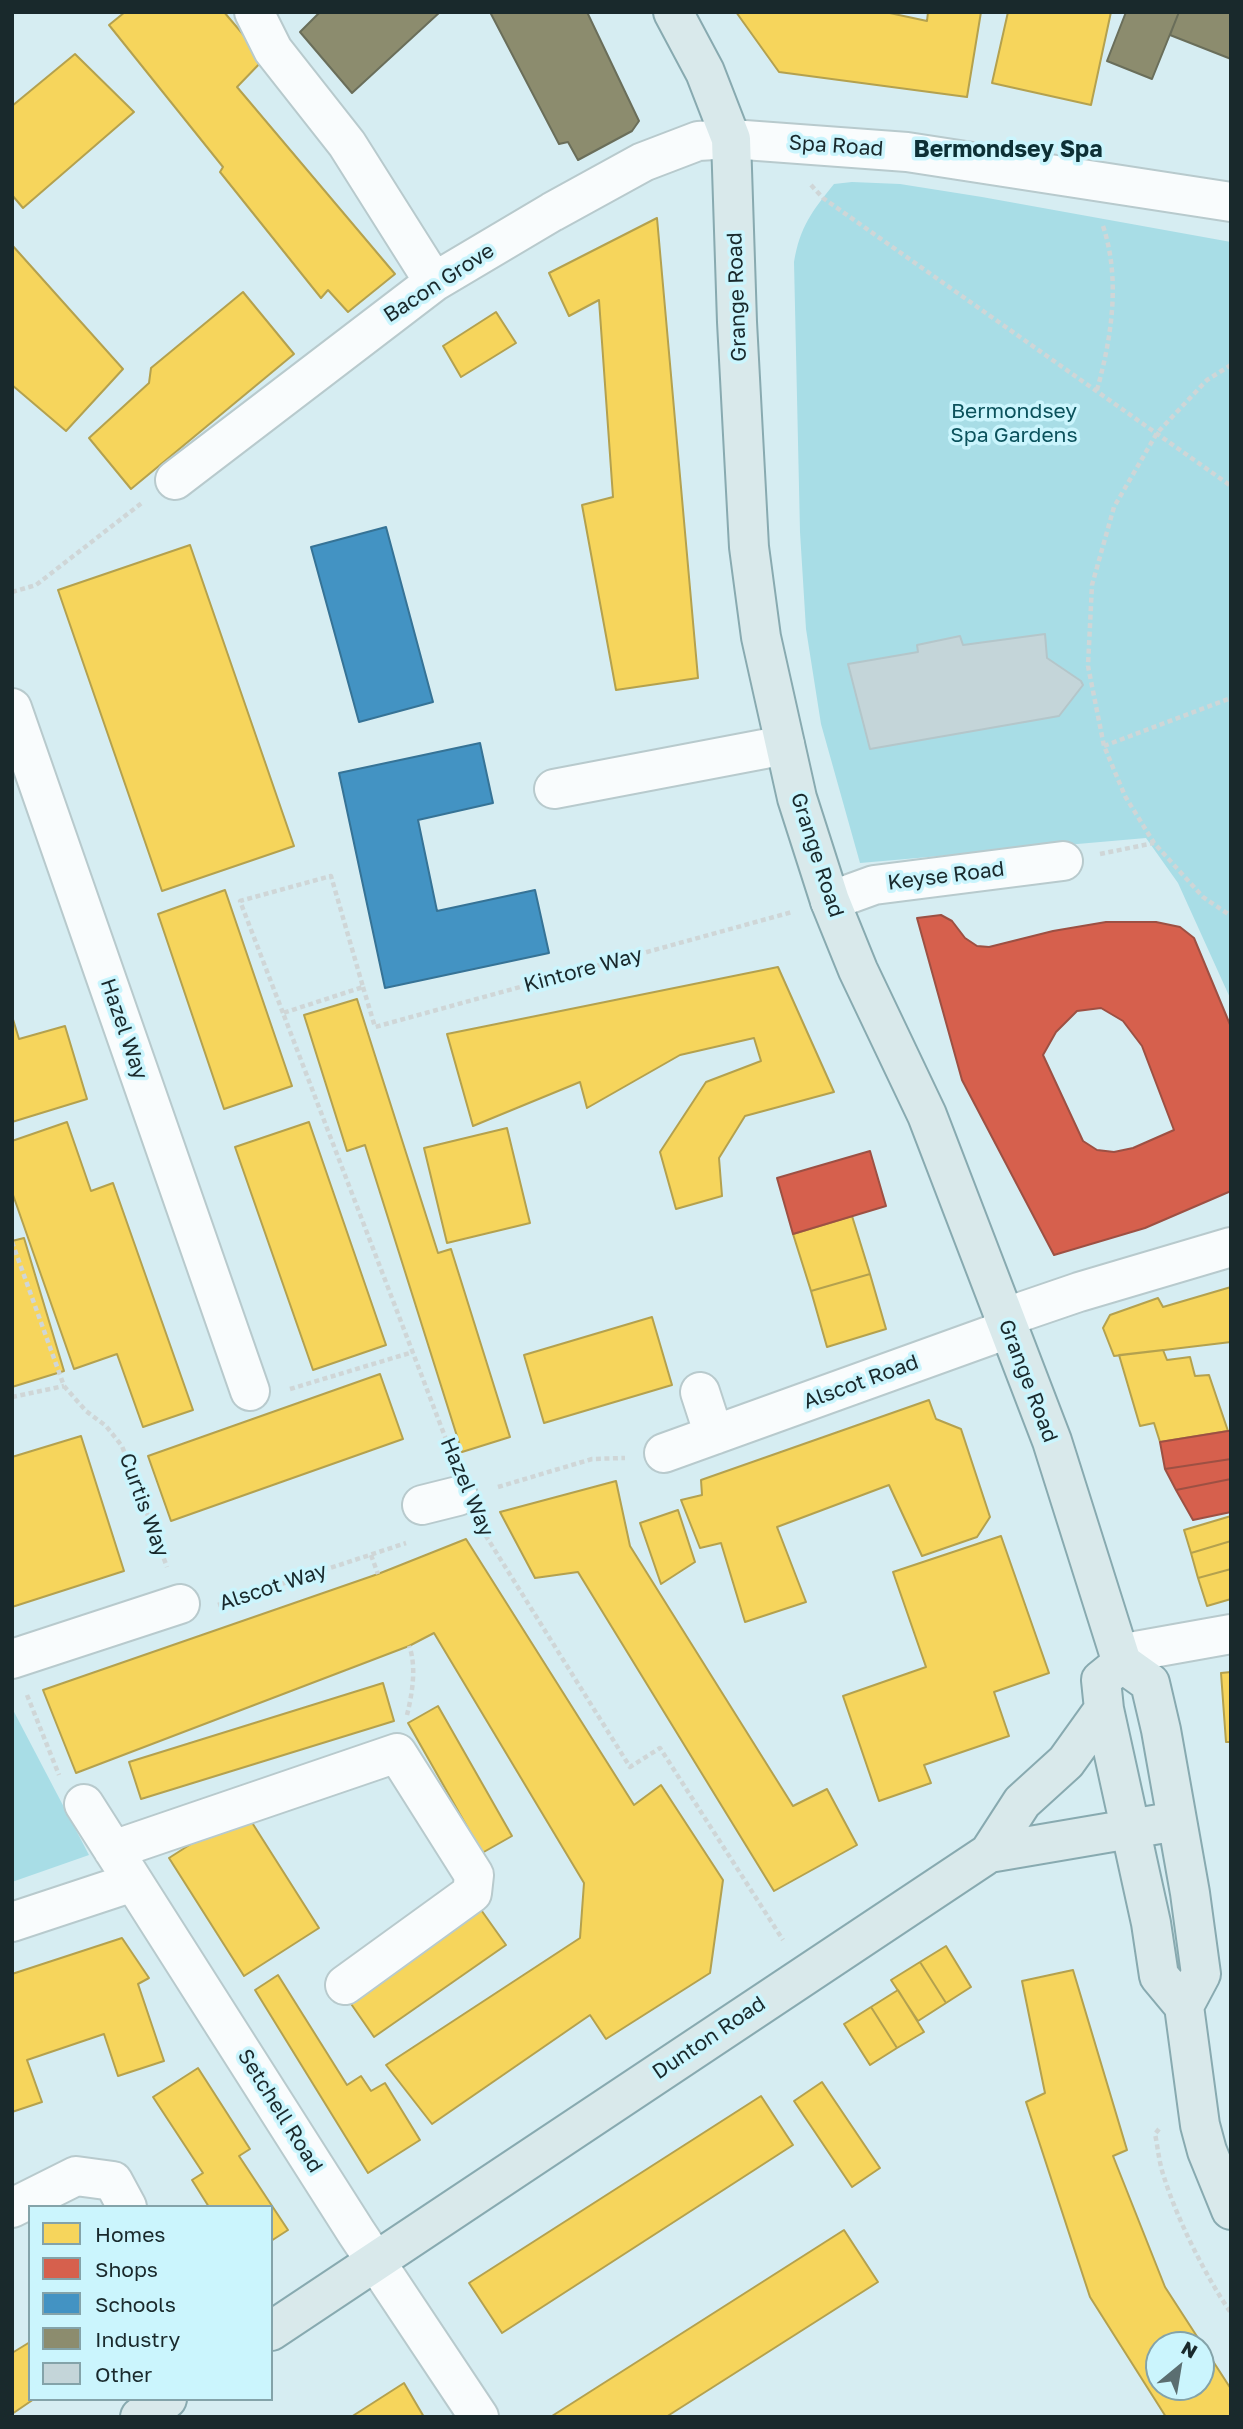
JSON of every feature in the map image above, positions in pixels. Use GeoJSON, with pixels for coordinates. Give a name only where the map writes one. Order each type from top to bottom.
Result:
{"type":"FeatureCollection","features":[{"type":"Feature","properties":{"kind":"main road","name":"Grange Road"},"geometry":{"type":"LineString","coordinates":[[673,12],[701,64],[731,139],[749,547],[761,636],[800,807],[830,901],[858,971],[927,1115],[1052,1441],[1120,1659]]}},
{"type":"Feature","properties":{"kind":"main road"},"geometry":{"type":"LineString","coordinates":[[1184,2006],[1201,1974],[1177,1821],[1150,1683],[1120,1659],[1101,1681],[1104,1709],[1159,1976],[1184,2006],[1200,2125],[1207,2151],[1231,2210]]}},
{"type":"Feature","properties":{"kind":"main road"},"geometry":{"type":"LineString","coordinates":[[989,1853],[1022,1802],[1066,1762],[1104,1709]]}},
{"type":"Feature","properties":{"kind":"main road","name":"Dunton Road"},"geometry":{"type":"LineString","coordinates":[[273,2330],[989,1853],[1177,1821]]}},
{"type":"Feature","properties":{"kind":"main road"},"geometry":{"type":"LineString","coordinates":[[140,2417],[164,2401]]}},
{"type":"Feature","properties":{"kind":"street"},"geometry":{"type":"LineString","coordinates":[[254,12],[273,50],[347,144],[434,282]]}},
{"type":"Feature","properties":{"kind":"street","name":"Bacon Grove"},"geometry":{"type":"LineString","coordinates":[[175,480],[434,282],[643,162],[698,141],[731,139]]}},
{"type":"Feature","properties":{"kind":"street","name":"Spa Road"},"geometry":{"type":"LineString","coordinates":[[731,139],[907,152],[1231,202]]}},
{"type":"Feature","properties":{"kind":"street","name":"Hazel Way"},"geometry":{"type":"LineString","coordinates":[[12,708],[250,1391]]}},
{"type":"Feature","properties":{"kind":"street"},"geometry":{"type":"LineString","coordinates":[[554,789],[785,745]]}},
{"type":"Feature","properties":{"kind":"street","name":"Keyse Road"},"geometry":{"type":"LineString","coordinates":[[830,901],[874,885],[1063,861]]}},
{"type":"Feature","properties":{"kind":"street","name":"Alscot Road"},"geometry":{"type":"LineString","coordinates":[[664,1453],[1005,1323],[1079,1292],[1231,1247]]}},
{"type":"Feature","properties":{"kind":"street"},"geometry":{"type":"LineString","coordinates":[[700,1392],[714,1435]]}},
{"type":"Feature","properties":{"kind":"street"},"geometry":{"type":"LineString","coordinates":[[17,1671],[180,1604]]}},
{"type":"Feature","properties":{"kind":"street"},"geometry":{"type":"LineString","coordinates":[[1120,1659],[1231,1634]]}},
{"type":"Feature","properties":{"kind":"street"},"geometry":{"type":"LineString","coordinates":[[113,1850],[397,1753],[474,1875],[472,1893],[345,1985]]}},
{"type":"Feature","properties":{"kind":"street","name":"Setchell Road"},"geometry":{"type":"LineString","coordinates":[[84,1804],[376,2263],[479,2417]]}},
{"type":"Feature","properties":{"kind":"street"},"geometry":{"type":"LineString","coordinates":[[12,1922],[133,1882]]}},
{"type":"Feature","properties":{"kind":"street"},"geometry":{"type":"LineString","coordinates":[[12,2208],[76,2175],[113,2181],[126,2205]]}},
{"type":"Feature","properties":{"kind":"path"},"geometry":{"type":"LineString","coordinates":[[807,182],[823,198],[1231,486]]}},
{"type":"Feature","properties":{"kind":"path"},"geometry":{"type":"LineString","coordinates":[[1097,390],[1107,355],[1114,300],[1108,240],[1100,217]]}},
{"type":"Feature","properties":{"kind":"path"},"geometry":{"type":"LineString","coordinates":[[1231,365],[1208,380],[1157,433],[1114,507],[1092,585],[1088,666],[1104,746],[1125,796],[1154,843],[1203,897],[1231,916]]}},
{"type":"Feature","properties":{"kind":"path"},"geometry":{"type":"LineString","coordinates":[[12,592],[36,584],[175,480]]}},
{"type":"Feature","properties":{"kind":"path"},"geometry":{"type":"LineString","coordinates":[[1104,746],[1231,698]]}},
{"type":"Feature","properties":{"kind":"path"},"geometry":{"type":"LineString","coordinates":[[1063,861],[1154,843]]}},
{"type":"Feature","properties":{"kind":"path","name":"Hazel Way"},"geometry":{"type":"LineString","coordinates":[[363,987],[331,876],[240,901],[413,1352],[461,1496],[630,1767],[660,1748],[786,1944]]}},
{"type":"Feature","properties":{"kind":"path","name":"Kintore Way"},"geometry":{"type":"LineString","coordinates":[[363,987],[375,1027],[830,901]]}},
{"type":"Feature","properties":{"kind":"path"},"geometry":{"type":"LineString","coordinates":[[283,1013],[363,987]]}},
{"type":"Feature","properties":{"kind":"path"},"geometry":{"type":"LineString","coordinates":[[12,1242],[64,1386],[12,1397]]}},
{"type":"Feature","properties":{"kind":"path"},"geometry":{"type":"LineString","coordinates":[[250,1391],[254,1400],[413,1352]]}},
{"type":"Feature","properties":{"kind":"path","name":"Curtis Way"},"geometry":{"type":"LineString","coordinates":[[64,1386],[86,1411],[106,1426],[122,1446],[180,1604]]}},
{"type":"Feature","properties":{"kind":"path"},"geometry":{"type":"LineString","coordinates":[[461,1496],[592,1459],[627,1458]]}},
{"type":"Feature","properties":{"kind":"path","name":"Alscot Way"},"geometry":{"type":"LineString","coordinates":[[180,1604],[203,1610],[430,1534],[461,1496]]}},
{"type":"Feature","properties":{"kind":"path"},"geometry":{"type":"LineString","coordinates":[[370,1555],[378,1574]]}},
{"type":"Feature","properties":{"kind":"path"},"geometry":{"type":"LineString","coordinates":[[397,1753],[411,1699],[412,1655],[409,1646]]}},
{"type":"Feature","properties":{"kind":"path"},"geometry":{"type":"LineString","coordinates":[[17,1671],[61,1780],[84,1804]]}},
{"type":"Feature","properties":{"kind":"path"},"geometry":{"type":"LineString","coordinates":[[1155,2134],[1163,2175],[1171,2197],[1215,2289],[1231,2313]]}},
{"type":"Feature","properties":{"kind":"green space","name":"Bermondsey Spa Gardens"},"geometry":{"type":"Polygon","coordinates":[[[834,184],[900,184],[1231,242],[1231,1000],[1178,883],[1146,838],[860,863],[821,724],[806,629],[800,532],[794,262],[803,229],[819,203],[834,184]]]}},
{"type":"Feature","properties":{"kind":"green space"},"geometry":{"type":"Polygon","coordinates":[[[12,1708],[89,1855],[12,1882],[12,1708]]]}},
{"type":"Feature","properties":{"kind":"building: Homes"},"geometry":{"type":"Polygon","coordinates":[[[125,12],[224,12],[264,59],[237,87],[395,274],[348,312],[328,290],[321,298],[220,172],[223,167],[109,25],[125,12]]]}},
{"type":"Feature","properties":{"kind":"building: Homes"},"geometry":{"type":"Polygon","coordinates":[[[736,12],[885,12],[927,21],[928,12],[981,12],[967,97],[779,72],[736,12]]]}},
{"type":"Feature","properties":{"kind":"building: Homes"},"geometry":{"type":"Polygon","coordinates":[[[1008,12],[1111,12],[1091,105],[992,83],[1008,12]]]}},
{"type":"Feature","properties":{"kind":"building: Homes"},"geometry":{"type":"Polygon","coordinates":[[[75,54],[134,112],[23,208],[12,195],[12,106],[75,54]]]}},
{"type":"Feature","properties":{"kind":"building: Homes"},"geometry":{"type":"Polygon","coordinates":[[[657,218],[698,678],[616,690],[582,505],[613,497],[599,300],[569,316],[549,273],[657,218]]]}},
{"type":"Feature","properties":{"kind":"building: Homes"},"geometry":{"type":"Polygon","coordinates":[[[12,245],[123,369],[66,431],[12,385],[12,245]]]}},
{"type":"Feature","properties":{"kind":"building: Homes"},"geometry":{"type":"Polygon","coordinates":[[[243,292],[294,354],[131,489],[89,438],[149,383],[151,368],[243,292]]]}},
{"type":"Feature","properties":{"kind":"building: Homes"},"geometry":{"type":"Polygon","coordinates":[[[496,312],[516,343],[461,377],[443,346],[496,312]]]}},
{"type":"Feature","properties":{"kind":"building: Homes"},"geometry":{"type":"Polygon","coordinates":[[[190,545],[294,846],[162,891],[58,590],[190,545]]]}},
{"type":"Feature","properties":{"kind":"building: Homes"},"geometry":{"type":"Polygon","coordinates":[[[225,890],[292,1086],[224,1109],[158,914],[225,890]]]}},
{"type":"Feature","properties":{"kind":"building: Homes"},"geometry":{"type":"Polygon","coordinates":[[[778,967],[834,1092],[745,1116],[719,1158],[722,1196],[676,1209],[660,1152],[706,1082],[761,1061],[754,1038],[680,1055],[587,1108],[580,1082],[473,1126],[447,1034],[778,967]]]}},
{"type":"Feature","properties":{"kind":"building: Homes"},"geometry":{"type":"Polygon","coordinates":[[[357,999],[438,1253],[451,1249],[510,1437],[462,1452],[365,1145],[347,1151],[304,1015],[357,999]]]}},
{"type":"Feature","properties":{"kind":"building: Homes"},"geometry":{"type":"Polygon","coordinates":[[[12,1016],[19,1039],[65,1026],[87,1099],[12,1122],[12,1016]]]}},
{"type":"Feature","properties":{"kind":"building: Homes"},"geometry":{"type":"Polygon","coordinates":[[[67,1122],[91,1191],[113,1183],[193,1410],[143,1427],[117,1354],[74,1369],[12,1192],[12,1141],[67,1122]]]}},
{"type":"Feature","properties":{"kind":"building: Homes"},"geometry":{"type":"Polygon","coordinates":[[[309,1122],[386,1345],[313,1370],[235,1147],[309,1122]]]}},
{"type":"Feature","properties":{"kind":"building: Homes"},"geometry":{"type":"Polygon","coordinates":[[[507,1128],[530,1223],[447,1243],[424,1148],[507,1128]]]}},
{"type":"Feature","properties":{"kind":"building: Homes"},"geometry":{"type":"Polygon","coordinates":[[[852,1216],[870,1274],[811,1291],[793,1234],[852,1216]]]}},
{"type":"Feature","properties":{"kind":"building: Homes"},"geometry":{"type":"Polygon","coordinates":[[[24,1238],[64,1371],[12,1387],[12,1241],[24,1238]]]}},
{"type":"Feature","properties":{"kind":"building: Homes"},"geometry":{"type":"Polygon","coordinates":[[[870,1274],[886,1329],[827,1347],[811,1291],[870,1274]]]}},
{"type":"Feature","properties":{"kind":"building: Homes"},"geometry":{"type":"Polygon","coordinates":[[[1231,1287],[1231,1342],[1114,1356],[1103,1328],[1110,1315],[1158,1298],[1163,1307],[1231,1287]]]}},
{"type":"Feature","properties":{"kind":"building: Homes"},"geometry":{"type":"Polygon","coordinates":[[[652,1317],[672,1385],[544,1423],[524,1355],[652,1317]]]}},
{"type":"Feature","properties":{"kind":"building: Homes"},"geometry":{"type":"Polygon","coordinates":[[[1163,1350],[1167,1360],[1190,1357],[1195,1376],[1209,1375],[1228,1431],[1160,1442],[1154,1423],[1140,1426],[1119,1355],[1163,1350]]]}},
{"type":"Feature","properties":{"kind":"building: Homes"},"geometry":{"type":"Polygon","coordinates":[[[380,1374],[403,1439],[171,1521],[148,1456],[380,1374]]]}},
{"type":"Feature","properties":{"kind":"building: Homes"},"geometry":{"type":"Polygon","coordinates":[[[929,1400],[936,1419],[961,1429],[990,1517],[977,1537],[922,1556],[889,1485],[777,1527],[806,1602],[745,1622],[721,1543],[700,1548],[681,1500],[702,1495],[701,1480],[929,1400]]]}},
{"type":"Feature","properties":{"kind":"building: Homes"},"geometry":{"type":"Polygon","coordinates":[[[81,1436],[124,1571],[12,1607],[12,1457],[81,1436]]]}},
{"type":"Feature","properties":{"kind":"building: Homes"},"geometry":{"type":"Polygon","coordinates":[[[616,1481],[630,1546],[793,1806],[827,1789],[857,1845],[774,1891],[578,1572],[535,1578],[500,1512],[616,1481]]]}},
{"type":"Feature","properties":{"kind":"building: Homes"},"geometry":{"type":"Polygon","coordinates":[[[678,1510],[695,1562],[661,1584],[640,1523],[678,1510]]]}},
{"type":"Feature","properties":{"kind":"building: Homes"},"geometry":{"type":"Polygon","coordinates":[[[1231,1516],[1231,1541],[1191,1553],[1184,1530],[1231,1516]]]}},
{"type":"Feature","properties":{"kind":"building: Homes"},"geometry":{"type":"Polygon","coordinates":[[[1001,1536],[1049,1673],[994,1692],[1009,1736],[924,1765],[931,1783],[879,1801],[843,1696],[926,1667],[893,1572],[1001,1536]]]}},
{"type":"Feature","properties":{"kind":"building: Homes"},"geometry":{"type":"Polygon","coordinates":[[[466,1539],[634,1805],[661,1785],[723,1880],[710,1973],[606,2039],[590,2015],[432,2124],[386,2065],[580,1938],[584,1883],[434,1633],[409,1646],[76,1773],[43,1690],[378,1574],[466,1539]]]}},
{"type":"Feature","properties":{"kind":"building: Homes"},"geometry":{"type":"Polygon","coordinates":[[[1231,1541],[1231,1569],[1198,1578],[1191,1553],[1231,1541]]]}},
{"type":"Feature","properties":{"kind":"building: Homes"},"geometry":{"type":"Polygon","coordinates":[[[1231,1569],[1231,1599],[1207,1606],[1198,1578],[1231,1569]]]}},
{"type":"Feature","properties":{"kind":"building: Homes"},"geometry":{"type":"Polygon","coordinates":[[[1231,1672],[1231,1742],[1226,1742],[1221,1673],[1231,1672]]]}},
{"type":"Feature","properties":{"kind":"building: Homes"},"geometry":{"type":"Polygon","coordinates":[[[383,1683],[394,1721],[141,1799],[129,1762],[383,1683]]]}},
{"type":"Feature","properties":{"kind":"building: Homes"},"geometry":{"type":"Polygon","coordinates":[[[438,1706],[512,1836],[482,1853],[408,1723],[438,1706]]]}},
{"type":"Feature","properties":{"kind":"building: Homes"},"geometry":{"type":"Polygon","coordinates":[[[244,1810],[319,1928],[244,1976],[169,1858],[244,1810]]]}},
{"type":"Feature","properties":{"kind":"building: Homes"},"geometry":{"type":"Polygon","coordinates":[[[479,1907],[506,1945],[374,2037],[347,1998],[479,1907]]]}},
{"type":"Feature","properties":{"kind":"building: Homes"},"geometry":{"type":"Polygon","coordinates":[[[122,1938],[149,1978],[138,1984],[164,2061],[118,2076],[104,2034],[27,2060],[42,2102],[12,2112],[12,1974],[122,1938]]]}},
{"type":"Feature","properties":{"kind":"building: Homes"},"geometry":{"type":"Polygon","coordinates":[[[946,1946],[971,1987],[946,2003],[920,1962],[946,1946]]]}},
{"type":"Feature","properties":{"kind":"building: Homes"},"geometry":{"type":"Polygon","coordinates":[[[920,1962],[946,2003],[918,2021],[891,1980],[920,1962]]]}},
{"type":"Feature","properties":{"kind":"building: Homes"},"geometry":{"type":"Polygon","coordinates":[[[1073,1970],[1127,2150],[1113,2156],[1165,2287],[1193,2331],[1145,2331],[1145,2384],[1090,2297],[1026,2102],[1045,2093],[1022,1981],[1073,1970]]]}},
{"type":"Feature","properties":{"kind":"building: Homes"},"geometry":{"type":"Polygon","coordinates":[[[278,1975],[347,2085],[361,2076],[371,2091],[385,2083],[420,2140],[368,2173],[255,1990],[278,1975]]]}},
{"type":"Feature","properties":{"kind":"building: Homes"},"geometry":{"type":"Polygon","coordinates":[[[898,1990],[924,2032],[897,2048],[871,2007],[898,1990]]]}},
{"type":"Feature","properties":{"kind":"building: Homes"},"geometry":{"type":"Polygon","coordinates":[[[871,2007],[897,2048],[870,2065],[844,2024],[871,2007]]]}},
{"type":"Feature","properties":{"kind":"building: Homes"},"geometry":{"type":"Polygon","coordinates":[[[198,2068],[250,2149],[239,2156],[271,2205],[208,2205],[192,2180],[203,2173],[153,2097],[198,2068]]]}},
{"type":"Feature","properties":{"kind":"building: Homes"},"geometry":{"type":"Polygon","coordinates":[[[822,2082],[880,2168],[852,2187],[794,2101],[822,2082]]]}},
{"type":"Feature","properties":{"kind":"building: Homes"},"geometry":{"type":"Polygon","coordinates":[[[761,2096],[793,2145],[502,2333],[469,2283],[761,2096]]]}},
{"type":"Feature","properties":{"kind":"building: Homes"},"geometry":{"type":"Polygon","coordinates":[[[273,2207],[288,2230],[273,2240],[273,2207]]]}},
{"type":"Feature","properties":{"kind":"building: Homes"},"geometry":{"type":"Polygon","coordinates":[[[844,2230],[878,2282],[666,2417],[552,2416],[844,2230]]]}},
{"type":"Feature","properties":{"kind":"building: Homes"},"geometry":{"type":"Polygon","coordinates":[[[28,2343],[28,2401],[31,2401],[12,2414],[12,2353],[28,2343]]]}},
{"type":"Feature","properties":{"kind":"building: Homes"},"geometry":{"type":"Polygon","coordinates":[[[1215,2364],[1231,2389],[1231,2417],[1166,2417],[1156,2401],[1215,2401],[1215,2364]]]}},
{"type":"Feature","properties":{"kind":"building: Homes"},"geometry":{"type":"Polygon","coordinates":[[[404,2383],[424,2417],[351,2417],[404,2383]]]}},
{"type":"Feature","properties":{"kind":"building: Shops"},"geometry":{"type":"Polygon","coordinates":[[[941,915],[952,921],[965,938],[977,946],[989,947],[1053,931],[1106,922],[1156,922],[1180,927],[1194,938],[1231,1027],[1231,1191],[1145,1228],[1054,1255],[962,1080],[917,918],[941,915]],[[1101,1008],[1077,1011],[1056,1032],[1043,1055],[1083,1141],[1097,1150],[1114,1152],[1133,1148],[1174,1130],[1142,1046],[1123,1021],[1101,1008]]]}},
{"type":"Feature","properties":{"kind":"building: Shops"},"geometry":{"type":"Polygon","coordinates":[[[870,1151],[886,1206],[793,1234],[777,1178],[870,1151]]]}},
{"type":"Feature","properties":{"kind":"building: Shops"},"geometry":{"type":"Polygon","coordinates":[[[1231,1431],[1231,1459],[1165,1469],[1160,1442],[1231,1431]]]}},
{"type":"Feature","properties":{"kind":"building: Shops"},"geometry":{"type":"Polygon","coordinates":[[[1231,1459],[1231,1479],[1176,1490],[1165,1469],[1231,1459]]]}},
{"type":"Feature","properties":{"kind":"building: Shops"},"geometry":{"type":"Polygon","coordinates":[[[1231,1479],[1231,1512],[1193,1520],[1176,1490],[1231,1479]]]}},
{"type":"Feature","properties":{"kind":"building: Schools"},"geometry":{"type":"Polygon","coordinates":[[[386,527],[433,702],[359,722],[311,547],[386,527]]]}},
{"type":"Feature","properties":{"kind":"building: Schools"},"geometry":{"type":"Polygon","coordinates":[[[480,743],[493,803],[418,820],[437,911],[535,890],[549,953],[385,988],[339,773],[480,743]]]}},
{"type":"Feature","properties":{"kind":"building: Industry"},"geometry":{"type":"Polygon","coordinates":[[[320,12],[440,12],[352,93],[300,32],[320,12]]]}},
{"type":"Feature","properties":{"kind":"building: Industry"},"geometry":{"type":"Polygon","coordinates":[[[490,12],[587,12],[639,121],[632,131],[578,160],[568,142],[559,144],[490,12]]]}},
{"type":"Feature","properties":{"kind":"building: Industry"},"geometry":{"type":"Polygon","coordinates":[[[1126,12],[1179,12],[1152,79],[1107,61],[1126,12]]]}},
{"type":"Feature","properties":{"kind":"building: Industry"},"geometry":{"type":"Polygon","coordinates":[[[1179,12],[1231,12],[1231,59],[1170,35],[1179,12]]]}},
{"type":"Feature","properties":{"kind":"building: Other"},"geometry":{"type":"Polygon","coordinates":[[[1045,634],[1047,658],[1083,685],[1059,716],[870,749],[848,664],[918,652],[917,645],[960,636],[963,645],[1045,634]]]}},
{"type":"Feature","properties":{"kind":"district","name":"Bermondsey Spa"},"geometry":{"type":"Point","coordinates":[1008,150]}}]}
